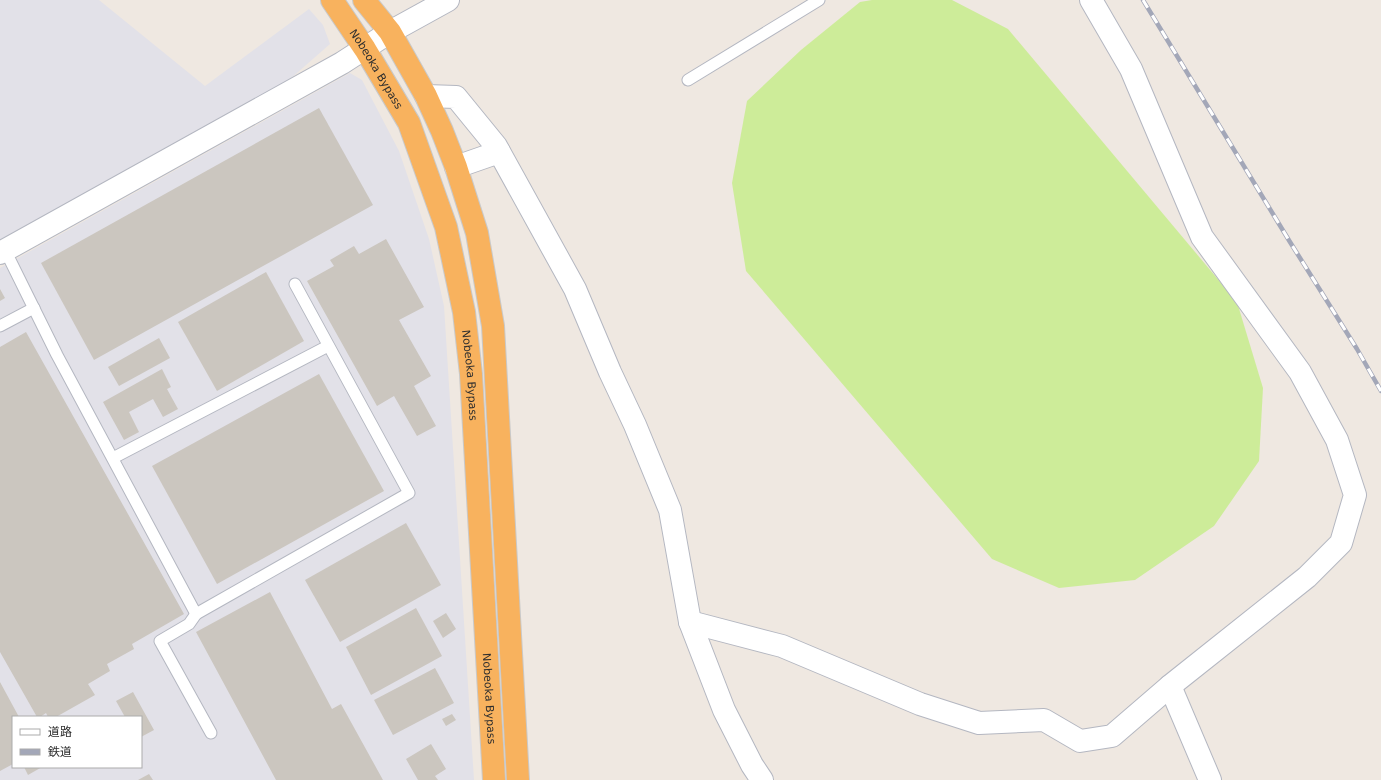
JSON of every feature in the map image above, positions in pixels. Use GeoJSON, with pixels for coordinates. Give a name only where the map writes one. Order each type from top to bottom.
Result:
{"type":"FeatureCollection","features":[{"type":"Feature","properties":{"kind":"highway","name":"Nobeoka Bypass"},"geometry":{"type":"LineString","coordinates":[[332,0],[365,49],[409,123],[446,227],[464,312],[471,374],[494,780]]}},
{"type":"Feature","properties":{"kind":"highway"},"geometry":{"type":"LineString","coordinates":[[364,0],[390,32],[426,96],[456,167],[477,233],[494,326],[518,780]]}},
{"type":"Feature","properties":{"kind":"street"},"geometry":{"type":"LineString","coordinates":[[2,252],[342,63],[390,32],[448,0]]}},
{"type":"Feature","properties":{"kind":"street"},"geometry":{"type":"LineString","coordinates":[[690,622],[782,646],[920,704],[979,723],[1044,720],[1080,741],[1112,736],[1170,686],[1307,577],[1340,543],[1355,495],[1337,440],[1300,372],[1202,237],[1131,69],[1090,0]]}},
{"type":"Feature","properties":{"kind":"street"},"geometry":{"type":"LineString","coordinates":[[426,96],[456,97],[496,146],[575,289],[610,372],[635,425],[670,510],[690,622],[724,710],[752,765],[762,780]]}},
{"type":"Feature","properties":{"kind":"street"},"geometry":{"type":"LineString","coordinates":[[456,167],[499,152]]}},
{"type":"Feature","properties":{"kind":"street"},"geometry":{"type":"LineString","coordinates":[[1170,686],[1210,780]]}},
{"type":"Feature","properties":{"kind":"lane"},"geometry":{"type":"LineString","coordinates":[[688,80],[820,0]]}},
{"type":"Feature","properties":{"kind":"lane"},"geometry":{"type":"LineString","coordinates":[[2,252],[34,308],[57,356],[196,614]]}},
{"type":"Feature","properties":{"kind":"lane"},"geometry":{"type":"LineString","coordinates":[[211,733],[160,641],[189,624],[196,614],[409,494],[295,284]]}},
{"type":"Feature","properties":{"kind":"lane"},"geometry":{"type":"LineString","coordinates":[[0,326],[34,308]]}},
{"type":"Feature","properties":{"kind":"lane"},"geometry":{"type":"LineString","coordinates":[[113,458],[328,346]]}},
{"type":"Feature","properties":{"kind":"shaded area"},"geometry":{"type":"Polygon","coordinates":[[[0,0],[99,0],[205,86],[309,9],[323,25],[330,44],[289,80],[0,242],[0,0]]]}},
{"type":"Feature","properties":{"kind":"shaded area"},"geometry":{"type":"Polygon","coordinates":[[[350,73],[362,80],[399,151],[429,239],[444,306],[474,780],[0,780],[0,268],[350,73]]]}},
{"type":"Feature","properties":{"kind":"green space"},"geometry":{"type":"Polygon","coordinates":[[[872,0],[952,0],[1008,29],[1237,302],[1263,388],[1259,461],[1214,526],[1135,580],[1059,588],[992,559],[746,271],[732,183],[747,101],[801,50],[860,2],[872,0]]]}},
{"type":"Feature","properties":{"kind":"building"},"geometry":{"type":"Polygon","coordinates":[[[319,108],[373,205],[94,360],[41,263],[319,108]]]}},
{"type":"Feature","properties":{"kind":"building"},"geometry":{"type":"Polygon","coordinates":[[[386,239],[424,307],[399,320],[431,376],[414,386],[436,426],[417,436],[394,396],[377,406],[307,281],[334,266],[330,260],[354,246],[359,254],[386,239]]]}},
{"type":"Feature","properties":{"kind":"building"},"geometry":{"type":"Polygon","coordinates":[[[266,272],[304,341],[217,391],[178,322],[266,272]]]}},
{"type":"Feature","properties":{"kind":"building"},"geometry":{"type":"Polygon","coordinates":[[[0,289],[5,298],[0,301],[0,289]]]}},
{"type":"Feature","properties":{"kind":"building"},"geometry":{"type":"Polygon","coordinates":[[[26,332],[184,614],[132,644],[134,649],[107,664],[110,671],[88,684],[95,695],[58,716],[48,716],[46,713],[42,716],[36,716],[0,652],[0,347],[26,332]]]}},
{"type":"Feature","properties":{"kind":"building"},"geometry":{"type":"Polygon","coordinates":[[[159,338],[170,358],[119,386],[108,367],[159,338]]]}},
{"type":"Feature","properties":{"kind":"building"},"geometry":{"type":"Polygon","coordinates":[[[162,369],[171,387],[167,389],[178,409],[163,417],[153,399],[129,412],[139,432],[124,440],[103,402],[162,369]]]}},
{"type":"Feature","properties":{"kind":"building"},"geometry":{"type":"Polygon","coordinates":[[[319,374],[384,491],[217,584],[152,466],[319,374]]]}},
{"type":"Feature","properties":{"kind":"building"},"geometry":{"type":"Polygon","coordinates":[[[406,523],[441,585],[340,642],[305,580],[406,523]]]}},
{"type":"Feature","properties":{"kind":"building"},"geometry":{"type":"Polygon","coordinates":[[[270,592],[332,709],[341,704],[383,780],[276,780],[196,632],[270,592]]]}},
{"type":"Feature","properties":{"kind":"building"},"geometry":{"type":"Polygon","coordinates":[[[416,608],[442,656],[371,695],[346,647],[416,608]]]}},
{"type":"Feature","properties":{"kind":"building"},"geometry":{"type":"Polygon","coordinates":[[[446,613],[456,629],[443,638],[433,621],[446,613]]]}},
{"type":"Feature","properties":{"kind":"building"},"geometry":{"type":"Polygon","coordinates":[[[435,668],[454,703],[393,735],[374,700],[435,668]]]}},
{"type":"Feature","properties":{"kind":"building"},"geometry":{"type":"Polygon","coordinates":[[[0,682],[18,716],[12,716],[12,765],[0,771],[0,682]]]}},
{"type":"Feature","properties":{"kind":"building"},"geometry":{"type":"Polygon","coordinates":[[[133,692],[154,730],[142,736],[142,716],[124,716],[116,701],[133,692]]]}},
{"type":"Feature","properties":{"kind":"building"},"geometry":{"type":"Polygon","coordinates":[[[452,714],[456,720],[446,726],[442,719],[452,714]]]}},
{"type":"Feature","properties":{"kind":"building"},"geometry":{"type":"Polygon","coordinates":[[[431,744],[446,769],[435,776],[438,780],[418,780],[406,759],[431,744]]]}},
{"type":"Feature","properties":{"kind":"building"},"geometry":{"type":"Polygon","coordinates":[[[24,768],[40,768],[28,775],[24,768]]]}},
{"type":"Feature","properties":{"kind":"building"},"geometry":{"type":"Polygon","coordinates":[[[149,774],[153,780],[138,780],[149,774]]]}},
{"type":"Feature","properties":{"kind":"railway"},"geometry":{"type":"LineString","coordinates":[[1143,0],[1357,349],[1381,391]]}}]}
